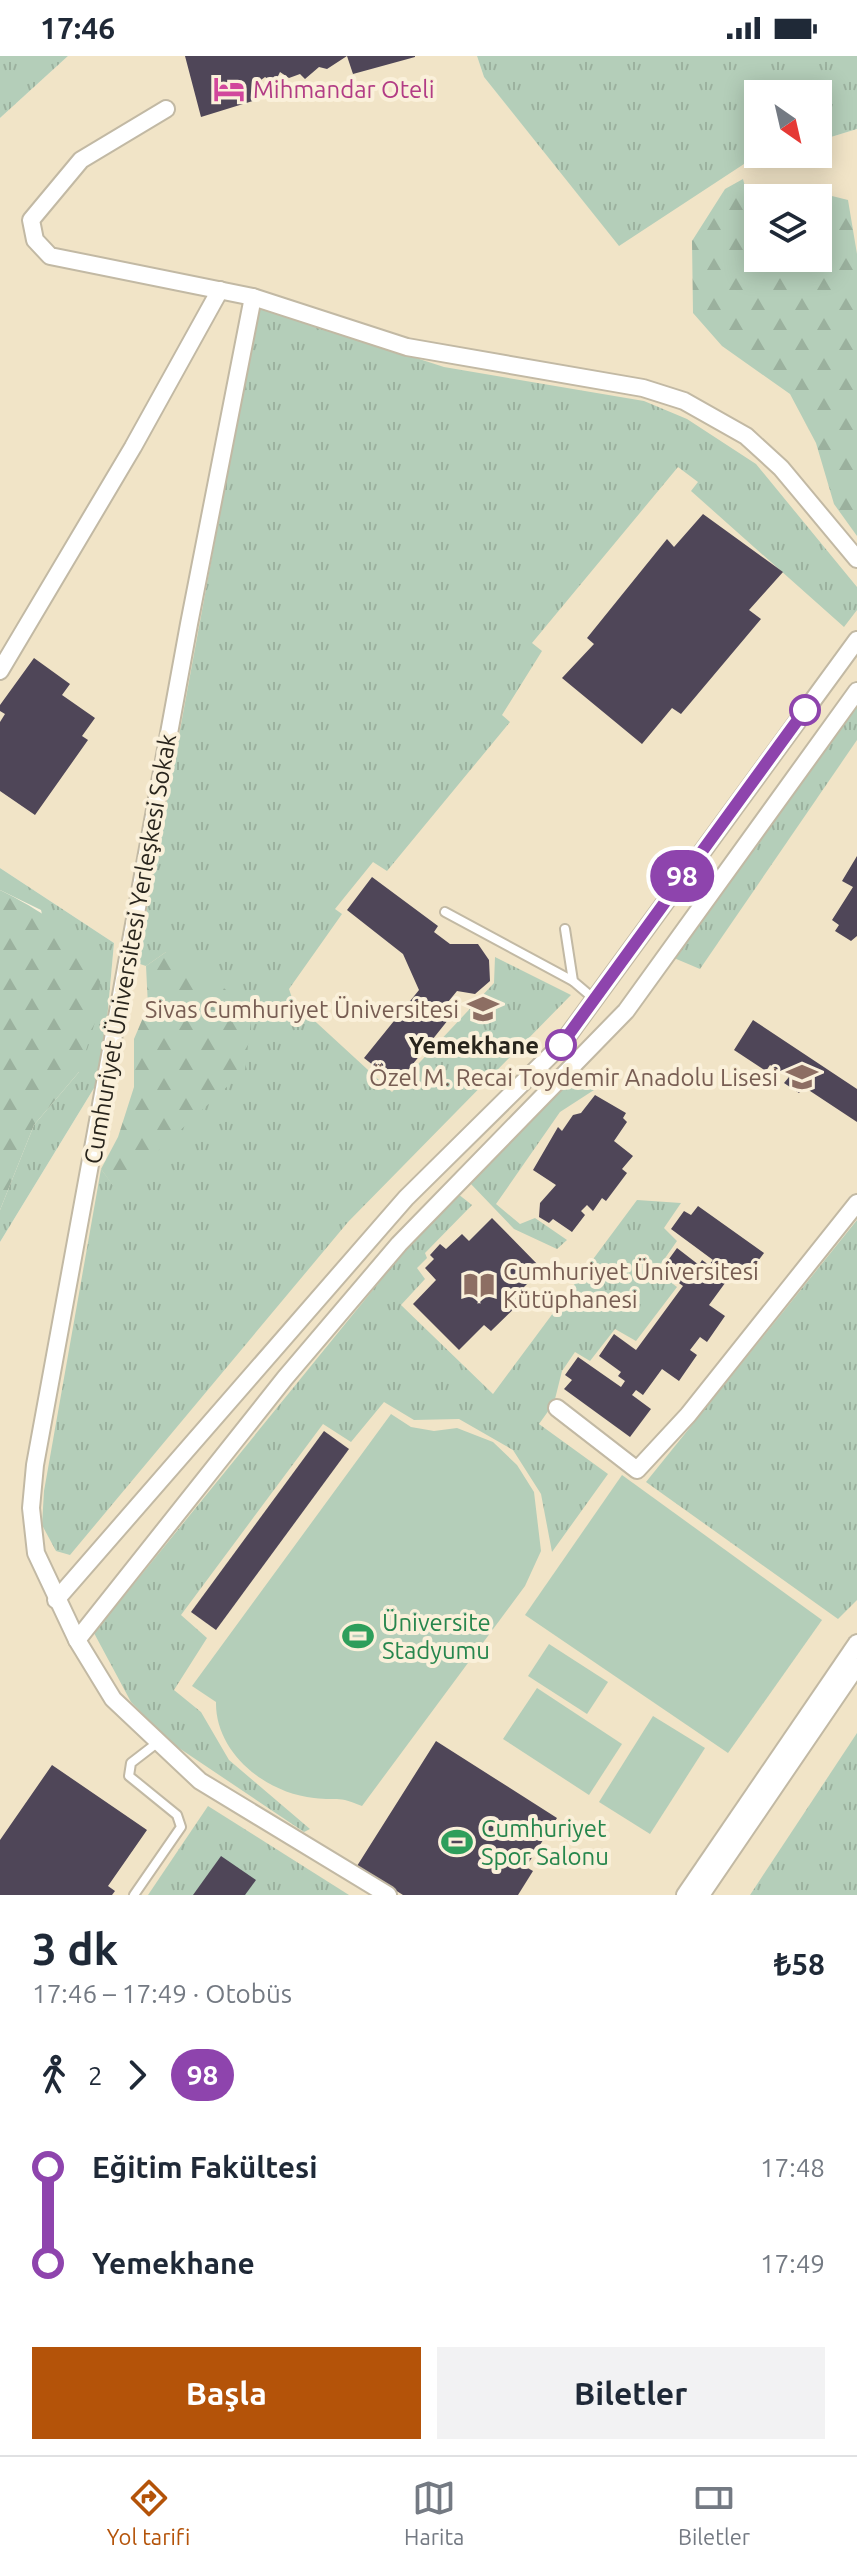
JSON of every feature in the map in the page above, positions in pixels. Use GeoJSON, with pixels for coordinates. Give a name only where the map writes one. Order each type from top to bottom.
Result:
{"type":"FeatureCollection","features":[{"type":"Feature","properties":{"kind":"street"},"geometry":{"type":"LineString","coordinates":[[166,109],[81,160],[31,220],[35,240],[50,256],[253,297],[407,347],[643,388],[684,401],[746,436],[769,457],[857,559]]}},
{"type":"Feature","properties":{"kind":"street"},"geometry":{"type":"LineString","coordinates":[[0,671],[133,447],[220,290]]}},
{"type":"Feature","properties":{"kind":"street","name":"Cumhuriyet Üniversitesi Yerleşkesi Sokak"},"geometry":{"type":"LineString","coordinates":[[253,297],[189,624],[35,1465],[31,1508],[36,1553],[56,1600],[113,1699],[200,1781],[388,1895]]}},
{"type":"Feature","properties":{"kind":"street"},"geometry":{"type":"LineString","coordinates":[[56,1600],[406,1198],[561,1045],[857,640]]}},
{"type":"Feature","properties":{"kind":"street"},"geometry":{"type":"LineString","coordinates":[[77,1640],[285,1378],[399,1244],[626,1011],[857,691]]}},
{"type":"Feature","properties":{"kind":"street"},"geometry":{"type":"LineString","coordinates":[[557,1408],[637,1470],[688,1415],[857,1203]]}},
{"type":"Feature","properties":{"kind":"street"},"geometry":{"type":"LineString","coordinates":[[685,1895],[857,1643]]}},
{"type":"Feature","properties":{"kind":"street"},"geometry":{"type":"LineString","coordinates":[[701,1895],[857,1666]]}},
{"type":"Feature","properties":{"kind":"lane"},"geometry":{"type":"LineString","coordinates":[[445,912],[573,981],[593,998]]}},
{"type":"Feature","properties":{"kind":"lane"},"geometry":{"type":"LineString","coordinates":[[565,929],[573,981]]}},
{"type":"Feature","properties":{"kind":"lane"},"geometry":{"type":"LineString","coordinates":[[134,1895],[181,1827],[177,1815],[129,1776],[131,1763],[157,1743]]}},
{"type":"Feature","properties":{"kind":"shaded area","name":"Sivas Cumhuriyet Üniversitesi"},"geometry":{"type":"Polygon","coordinates":[[[68,56],[477,56],[484,77],[619,245],[744,163],[744,168],[832,168],[832,137],[857,129],[857,1895],[0,1895],[0,1242],[102,1075],[114,943],[0,868],[0,118],[68,56]]]}},
{"type":"Feature","properties":{"kind":"green space"},"geometry":{"type":"Polygon","coordinates":[[[0,56],[68,56],[0,118],[0,56]]]}},
{"type":"Feature","properties":{"kind":"green space"},"geometry":{"type":"Polygon","coordinates":[[[477,56],[857,56],[857,129],[832,137],[832,80],[744,80],[744,164],[619,246],[484,77],[477,56]]]}},
{"type":"Feature","properties":{"kind":"green space"},"geometry":{"type":"Polygon","coordinates":[[[743,179],[744,272],[832,272],[832,196],[848,200],[857,254],[857,536],[834,504],[816,443],[790,394],[722,346],[693,313],[692,241],[725,189],[743,179]]]}},
{"type":"Feature","properties":{"kind":"green space"},"geometry":{"type":"Polygon","coordinates":[[[258,307],[444,367],[644,401],[687,419],[756,464],[857,587],[857,610],[844,627],[691,491],[698,482],[678,467],[532,643],[542,651],[502,715],[510,722],[387,871],[373,862],[335,909],[342,914],[289,989],[293,1001],[392,1092],[494,983],[495,957],[571,995],[348,1222],[70,1555],[56,1551],[42,1525],[44,1491],[101,1169],[116,1189],[166,952],[146,966],[137,963],[258,307]]]}},
{"type":"Feature","properties":{"kind":"green space"},"geometry":{"type":"Polygon","coordinates":[[[857,703],[857,740],[700,969],[674,958],[857,703]]]}},
{"type":"Feature","properties":{"kind":"green space"},"geometry":{"type":"Polygon","coordinates":[[[0,868],[114,943],[102,1075],[0,1242],[0,1210],[34,1125],[79,1072],[41,910],[0,890],[0,868]]]}},
{"type":"Feature","properties":{"kind":"green space"},"geometry":{"type":"Polygon","coordinates":[[[0,890],[55,922],[102,964],[97,1016],[79,1072],[34,1125],[0,1210],[0,890]]]}},
{"type":"Feature","properties":{"kind":"green space"},"geometry":{"type":"Polygon","coordinates":[[[166,952],[207,973],[252,1013],[245,1070],[116,1190],[101,1169],[118,1137],[134,1087],[134,1039],[148,1006],[146,966],[166,952]]]}},
{"type":"Feature","properties":{"kind":"green space"},"geometry":{"type":"Polygon","coordinates":[[[575,1075],[594,1090],[560,1112],[496,1204],[520,1224],[535,1218],[567,1240],[557,1249],[514,1229],[470,1183],[575,1075]]]}},
{"type":"Feature","properties":{"kind":"green space"},"geometry":{"type":"Polygon","coordinates":[[[458,1194],[472,1205],[425,1253],[427,1258],[417,1268],[425,1279],[401,1305],[493,1394],[637,1200],[681,1203],[664,1228],[677,1241],[656,1271],[677,1287],[636,1341],[615,1329],[590,1361],[575,1352],[562,1371],[554,1403],[539,1424],[608,1474],[552,1552],[541,1494],[513,1450],[459,1419],[414,1420],[384,1402],[351,1442],[323,1424],[181,1615],[207,1638],[174,1690],[201,1712],[229,1760],[310,1829],[304,1832],[170,1742],[131,1702],[94,1633],[402,1254],[458,1194]]]}},
{"type":"Feature","properties":{"kind":"green space"},"geometry":{"type":"Polygon","coordinates":[[[857,1220],[857,1600],[838,1619],[646,1482],[857,1220]]]}},
{"type":"Feature","properties":{"kind":"green space","name":"Üniversite Stadyumu"},"geometry":{"type":"Polygon","coordinates":[[[391,1414],[411,1427],[434,1431],[457,1428],[493,1442],[517,1465],[534,1492],[541,1551],[525,1586],[362,1806],[342,1799],[296,1794],[261,1779],[246,1767],[224,1737],[216,1702],[192,1686],[391,1414]]]}},
{"type":"Feature","properties":{"kind":"green space"},"geometry":{"type":"Polygon","coordinates":[[[622,1475],[822,1620],[728,1753],[525,1615],[622,1475]]]}},
{"type":"Feature","properties":{"kind":"green space"},"geometry":{"type":"Polygon","coordinates":[[[549,1644],[608,1682],[587,1714],[528,1676],[549,1644]]]}},
{"type":"Feature","properties":{"kind":"green space"},"geometry":{"type":"Polygon","coordinates":[[[537,1688],[622,1744],[589,1795],[503,1739],[537,1688]]]}},
{"type":"Feature","properties":{"kind":"green space"},"geometry":{"type":"Polygon","coordinates":[[[653,1716],[705,1748],[650,1834],[599,1802],[653,1716]]]}},
{"type":"Feature","properties":{"kind":"green space"},"geometry":{"type":"Polygon","coordinates":[[[857,1733],[857,1895],[750,1895],[857,1733]]]}},
{"type":"Feature","properties":{"kind":"green space"},"geometry":{"type":"Polygon","coordinates":[[[208,1806],[349,1895],[148,1895],[208,1806]]]}},
{"type":"Feature","properties":{"kind":"building","name":"Mihmandar Oteli"},"geometry":{"type":"Polygon","coordinates":[[[185,56],[347,56],[327,69],[319,67],[305,79],[300,74],[289,78],[280,72],[277,78],[270,80],[265,77],[261,80],[266,97],[201,117],[185,56]]]}},
{"type":"Feature","properties":{"kind":"building"},"geometry":{"type":"Polygon","coordinates":[[[347,56],[415,56],[415,57],[353,74],[347,56]]]}},
{"type":"Feature","properties":{"kind":"building"},"geometry":{"type":"Polygon","coordinates":[[[703,514],[783,572],[749,610],[761,619],[681,714],[672,708],[642,744],[562,678],[594,644],[587,638],[667,539],[674,547],[703,514]]]}},
{"type":"Feature","properties":{"kind":"building"},"geometry":{"type":"Polygon","coordinates":[[[34,658],[70,684],[62,695],[95,718],[82,736],[88,740],[35,815],[0,791],[0,722],[5,714],[0,711],[0,705],[34,658]]]}},
{"type":"Feature","properties":{"kind":"building"},"geometry":{"type":"Polygon","coordinates":[[[857,856],[857,936],[851,941],[835,931],[839,925],[832,920],[853,887],[842,881],[857,856]]]}},
{"type":"Feature","properties":{"kind":"building"},"geometry":{"type":"Polygon","coordinates":[[[372,877],[438,926],[434,932],[450,944],[478,944],[489,960],[490,981],[475,994],[457,991],[439,1013],[448,1020],[397,1084],[364,1058],[419,990],[403,954],[347,910],[372,877]]]}},
{"type":"Feature","properties":{"kind":"building"},"geometry":{"type":"Polygon","coordinates":[[[753,1020],[857,1089],[857,1122],[804,1087],[799,1093],[784,1083],[789,1077],[770,1065],[766,1071],[734,1050],[753,1020]]]}},
{"type":"Feature","properties":{"kind":"building"},"geometry":{"type":"Polygon","coordinates":[[[595,1095],[626,1113],[623,1118],[627,1122],[614,1141],[633,1156],[622,1169],[627,1173],[606,1201],[602,1198],[593,1211],[587,1205],[581,1211],[585,1215],[572,1232],[553,1219],[549,1223],[539,1217],[540,1203],[556,1185],[533,1170],[558,1127],[562,1131],[573,1115],[581,1113],[595,1095]]]}},
{"type":"Feature","properties":{"kind":"building"},"geometry":{"type":"Polygon","coordinates":[[[698,1206],[764,1253],[743,1281],[725,1268],[720,1274],[728,1279],[709,1305],[725,1316],[707,1342],[700,1337],[690,1350],[697,1355],[679,1381],[662,1369],[643,1395],[636,1390],[632,1395],[651,1409],[630,1437],[564,1389],[572,1380],[565,1375],[578,1357],[621,1387],[625,1381],[618,1376],[621,1372],[599,1356],[614,1334],[636,1350],[683,1286],[661,1270],[677,1248],[699,1265],[702,1260],[709,1265],[713,1260],[671,1229],[684,1211],[691,1215],[698,1206]]]}},
{"type":"Feature","properties":{"kind":"building","name":"Cumhuriyet Üniversitesi Kütüphanesi"},"geometry":{"type":"Polygon","coordinates":[[[492,1218],[542,1269],[522,1289],[528,1295],[491,1331],[484,1325],[459,1350],[413,1304],[436,1280],[425,1268],[434,1259],[430,1255],[440,1244],[446,1249],[462,1234],[469,1241],[492,1218]]]}},
{"type":"Feature","properties":{"kind":"building"},"geometry":{"type":"Polygon","coordinates":[[[324,1431],[349,1449],[216,1630],[191,1612],[324,1431]]]}},
{"type":"Feature","properties":{"kind":"building","name":"Cumhuriyet Spor Salonu"},"geometry":{"type":"Polygon","coordinates":[[[436,1741],[557,1818],[526,1867],[533,1871],[518,1895],[403,1895],[357,1866],[436,1741]]]}},
{"type":"Feature","properties":{"kind":"building"},"geometry":{"type":"Polygon","coordinates":[[[52,1765],[147,1830],[108,1886],[115,1891],[112,1895],[0,1895],[0,1840],[52,1765]]]}},
{"type":"Feature","properties":{"kind":"building"},"geometry":{"type":"Polygon","coordinates":[[[221,1856],[256,1880],[245,1895],[193,1895],[221,1856]]]}},
{"type":"Feature","properties":{"kind":"bus line","name":"98"},"geometry":{"type":"LineString","coordinates":[[561,1045],[805,710]]}},
{"type":"Feature","properties":{"kind":"place","name":"Mihmandar Oteli"},"geometry":{"type":"Point","coordinates":[229,89]}},
{"type":"Feature","properties":{"kind":"place","name":"Sivas Cumhuriyet Üniversitesi"},"geometry":{"type":"Point","coordinates":[483,1009]}},
{"type":"Feature","properties":{"kind":"place","name":"Yemekhane"},"geometry":{"type":"Point","coordinates":[561,1045]}},
{"type":"Feature","properties":{"kind":"place","name":"Özel M. Recai Toydemir Anadolu Lisesi"},"geometry":{"type":"Point","coordinates":[802,1077]}},
{"type":"Feature","properties":{"kind":"place","name":"Cumhuriyet Üniversitesi Kütüphanesi"},"geometry":{"type":"Point","coordinates":[479,1285]}},
{"type":"Feature","properties":{"kind":"place","name":"Üniversite Stadyumu"},"geometry":{"type":"Point","coordinates":[358,1636]}},
{"type":"Feature","properties":{"kind":"place","name":"Cumhuriyet Spor Salonu"},"geometry":{"type":"Point","coordinates":[457,1842]}}]}
